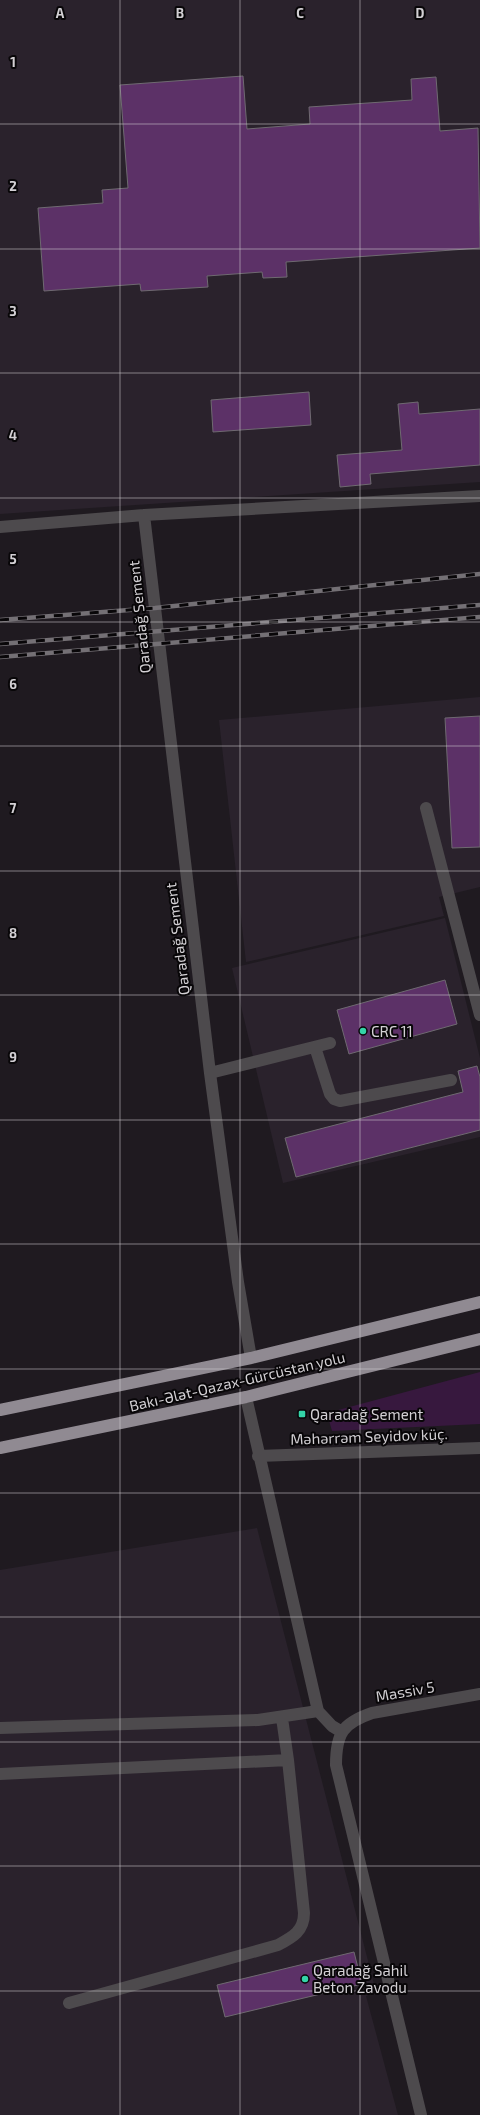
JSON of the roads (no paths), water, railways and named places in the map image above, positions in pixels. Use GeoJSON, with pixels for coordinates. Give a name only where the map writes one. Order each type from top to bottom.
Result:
{"type":"FeatureCollection","features":[{"type":"Feature","properties":{"kind":"highway","name":"Bakı-Ələt-Qazax-Gürcüstan yolu"},"geometry":{"type":"LineString","coordinates":[[0,1410],[251,1358],[480,1302]]}},
{"type":"Feature","properties":{"kind":"highway","name":"Bakı-Ələt-Qazax-Gürcüstan yolu"},"geometry":{"type":"LineString","coordinates":[[0,1448],[246,1397],[480,1339]]}},
{"type":"Feature","properties":{"kind":"street"},"geometry":{"type":"LineString","coordinates":[[0,527],[144,515],[480,496]]}},
{"type":"Feature","properties":{"kind":"street","name":"Qaradağ Sement"},"geometry":{"type":"LineString","coordinates":[[144,515],[210,1073],[238,1282],[251,1358]]}},
{"type":"Feature","properties":{"kind":"street"},"geometry":{"type":"LineString","coordinates":[[426,808],[480,1015]]}},
{"type":"Feature","properties":{"kind":"street"},"geometry":{"type":"LineString","coordinates":[[210,1073],[330,1043]]}},
{"type":"Feature","properties":{"kind":"street"},"geometry":{"type":"LineString","coordinates":[[315,1047],[330,1094],[334,1099],[340,1101],[451,1080]]}},
{"type":"Feature","properties":{"kind":"street"},"geometry":{"type":"LineString","coordinates":[[246,1397],[258,1456],[318,1711],[332,1726],[342,1732],[336,1750],[336,1765],[422,2115]]}},
{"type":"Feature","properties":{"kind":"street","name":"Məhərrəm Seyidov küç."},"geometry":{"type":"LineString","coordinates":[[258,1456],[480,1448]]}},
{"type":"Feature","properties":{"kind":"street","name":"Massiv 5"},"geometry":{"type":"LineString","coordinates":[[342,1732],[358,1718],[372,1713],[480,1694]]}},
{"type":"Feature","properties":{"kind":"street"},"geometry":{"type":"LineString","coordinates":[[0,1728],[250,1721],[282,1718],[318,1711]]}},
{"type":"Feature","properties":{"kind":"street"},"geometry":{"type":"LineString","coordinates":[[68,2003],[278,1944],[300,1931],[304,1922],[304,1913],[288,1760],[282,1718]]}},
{"type":"Feature","properties":{"kind":"street"},"geometry":{"type":"LineString","coordinates":[[0,1774],[288,1760]]}},
{"type":"Feature","properties":{"kind":"railway"},"geometry":{"type":"LineString","coordinates":[[0,620],[155,608],[480,574]]}},
{"type":"Feature","properties":{"kind":"railway"},"geometry":{"type":"LineString","coordinates":[[0,644],[480,605]]}},
{"type":"Feature","properties":{"kind":"railway"},"geometry":{"type":"LineString","coordinates":[[0,657],[480,617]]}},
{"type":"Feature","properties":{"kind":"place","name":"CRC 11"},"geometry":{"type":"Point","coordinates":[363,1031]}},
{"type":"Feature","properties":{"kind":"place","name":"Qaradağ Sement"},"geometry":{"type":"Point","coordinates":[302,1414]}},
{"type":"Feature","properties":{"kind":"place","name":"Qaradağ Sahil Beton Zavodu"},"geometry":{"type":"Point","coordinates":[305,1979]}}]}
